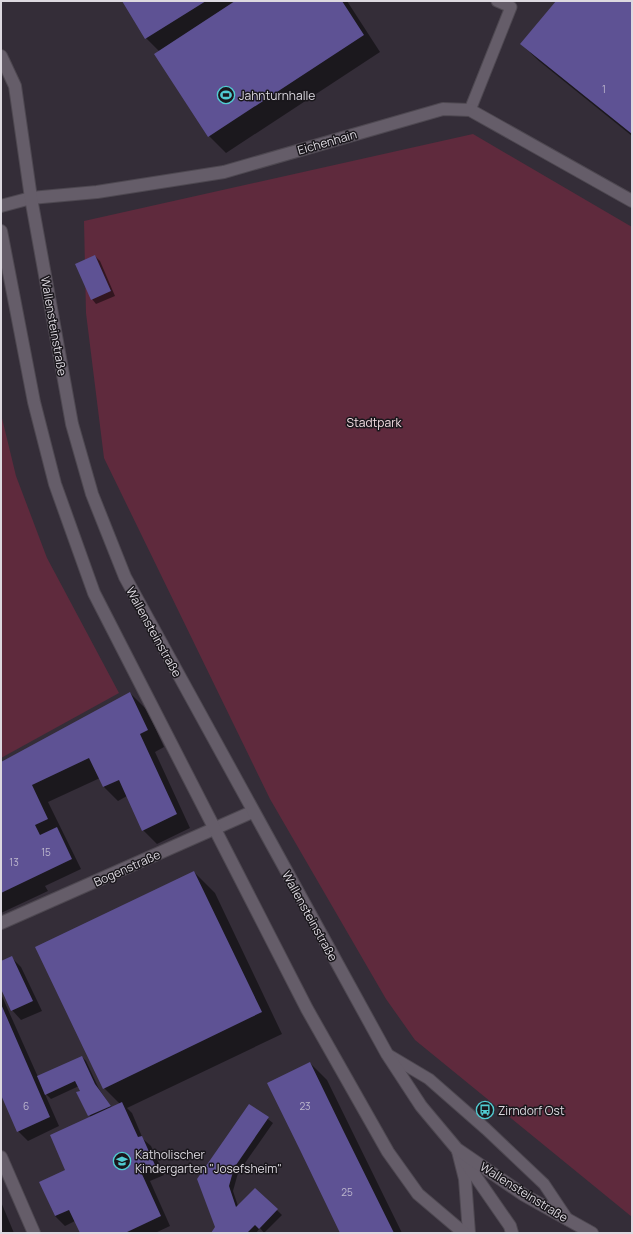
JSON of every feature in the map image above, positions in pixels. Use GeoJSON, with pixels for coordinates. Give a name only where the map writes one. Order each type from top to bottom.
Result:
{"type":"FeatureCollection","features":[{"type":"Feature","properties":{"kind":"main road","name":"Wallensteinstraße"},"geometry":{"type":"LineString","coordinates":[[1,56],[15,86],[31,198],[72,424],[92,494],[125,578],[252,812],[387,1054],[421,1106],[457,1149],[510,1226],[512,1233]]}},
{"type":"Feature","properties":{"kind":"main road","name":"Eichenhain"},"geometry":{"type":"LineString","coordinates":[[1,206],[31,198],[96,192],[224,172],[443,109],[470,110],[632,201]]}},
{"type":"Feature","properties":{"kind":"main road"},"geometry":{"type":"LineString","coordinates":[[1,232],[34,402],[56,484],[94,593],[214,830],[307,1009],[388,1152],[418,1194],[464,1233]]}},
{"type":"Feature","properties":{"kind":"main road","name":"Bogenstraße"},"geometry":{"type":"LineString","coordinates":[[1,923],[252,812]]}},
{"type":"Feature","properties":{"kind":"main road","name":"Wallensteinstraße"},"geometry":{"type":"LineString","coordinates":[[457,1149],[524,1195],[592,1233]]}},
{"type":"Feature","properties":{"kind":"main road","name":"Wallensteinstraße"},"geometry":{"type":"LineString","coordinates":[[457,1149],[465,1180],[469,1233]]}},
{"type":"Feature","properties":{"kind":"main road"},"geometry":{"type":"LineString","coordinates":[[1,1157],[34,1233]]}},
{"type":"Feature","properties":{"kind":"lane"},"geometry":{"type":"LineString","coordinates":[[470,110],[511,7],[498,1]]}},
{"type":"Feature","properties":{"kind":"lane"},"geometry":{"type":"LineString","coordinates":[[387,1054],[429,1080],[486,1129],[544,1184],[568,1220]]}},
{"type":"Feature","properties":{"kind":"green space","name":"Stadtpark"},"geometry":{"type":"Polygon","coordinates":[[[473,134],[632,227],[632,1217],[415,1040],[386,999],[270,799],[104,458],[86,313],[84,221],[473,134]]]}},
{"type":"Feature","properties":{"kind":"green space"},"geometry":{"type":"Polygon","coordinates":[[[1,414],[16,476],[47,558],[119,693],[1,758],[1,414]]]}},
{"type":"Feature","properties":{"kind":"building"},"geometry":{"type":"Polygon","coordinates":[[[122,1],[206,1],[145,39],[122,1]]]}},
{"type":"Feature","properties":{"kind":"building","name":"Jahnturnhalle"},"geometry":{"type":"Polygon","coordinates":[[[235,1],[342,1],[364,35],[208,137],[154,54],[235,1]]]}},
{"type":"Feature","properties":{"kind":"building"},"geometry":{"type":"Polygon","coordinates":[[[556,1],[632,1],[632,134],[520,44],[556,1]]]}},
{"type":"Feature","properties":{"kind":"building"},"geometry":{"type":"Polygon","coordinates":[[[95,255],[111,291],[91,300],[75,264],[95,255]]]}},
{"type":"Feature","properties":{"kind":"building"},"geometry":{"type":"Polygon","coordinates":[[[130,692],[148,730],[140,734],[177,814],[142,831],[119,780],[103,787],[89,758],[32,785],[48,819],[35,825],[40,835],[57,827],[72,859],[1,893],[1,762],[130,692]]]}},
{"type":"Feature","properties":{"kind":"building"},"geometry":{"type":"Polygon","coordinates":[[[194,871],[262,1012],[103,1089],[35,947],[194,871]]]}},
{"type":"Feature","properties":{"kind":"building"},"geometry":{"type":"Polygon","coordinates":[[[12,956],[33,1001],[11,1011],[1,989],[1,961],[12,956]]]}},
{"type":"Feature","properties":{"kind":"building"},"geometry":{"type":"Polygon","coordinates":[[[1,1004],[50,1117],[17,1132],[1,1095],[1,1004]]]}},
{"type":"Feature","properties":{"kind":"building"},"geometry":{"type":"Polygon","coordinates":[[[82,1056],[95,1084],[111,1106],[88,1116],[76,1092],[80,1091],[75,1081],[45,1095],[37,1076],[82,1056]]]}},
{"type":"Feature","properties":{"kind":"building"},"geometry":{"type":"Polygon","coordinates":[[[310,1062],[394,1233],[340,1233],[267,1083],[310,1062]]]}},
{"type":"Feature","properties":{"kind":"building"},"geometry":{"type":"Polygon","coordinates":[[[122,1102],[138,1137],[142,1136],[155,1165],[141,1172],[161,1216],[125,1233],[80,1233],[69,1210],[55,1216],[39,1182],[65,1170],[50,1135],[122,1102]]]}},
{"type":"Feature","properties":{"kind":"building"},"geometry":{"type":"Polygon","coordinates":[[[249,1104],[269,1117],[234,1168],[229,1186],[236,1207],[255,1188],[278,1209],[259,1229],[255,1225],[247,1233],[211,1233],[215,1227],[197,1179],[249,1104]]]}},
{"type":"Feature","properties":{"kind":"place","name":"Jahnturnhalle"},"geometry":{"type":"Point","coordinates":[226,95]}},
{"type":"Feature","properties":{"kind":"place","name":"Zirndorf Ost"},"geometry":{"type":"Point","coordinates":[485,1110]}},
{"type":"Feature","properties":{"kind":"place","name":"Katholischer Kindergarten \"Josefsheim\""},"geometry":{"type":"Point","coordinates":[122,1161]}}]}
